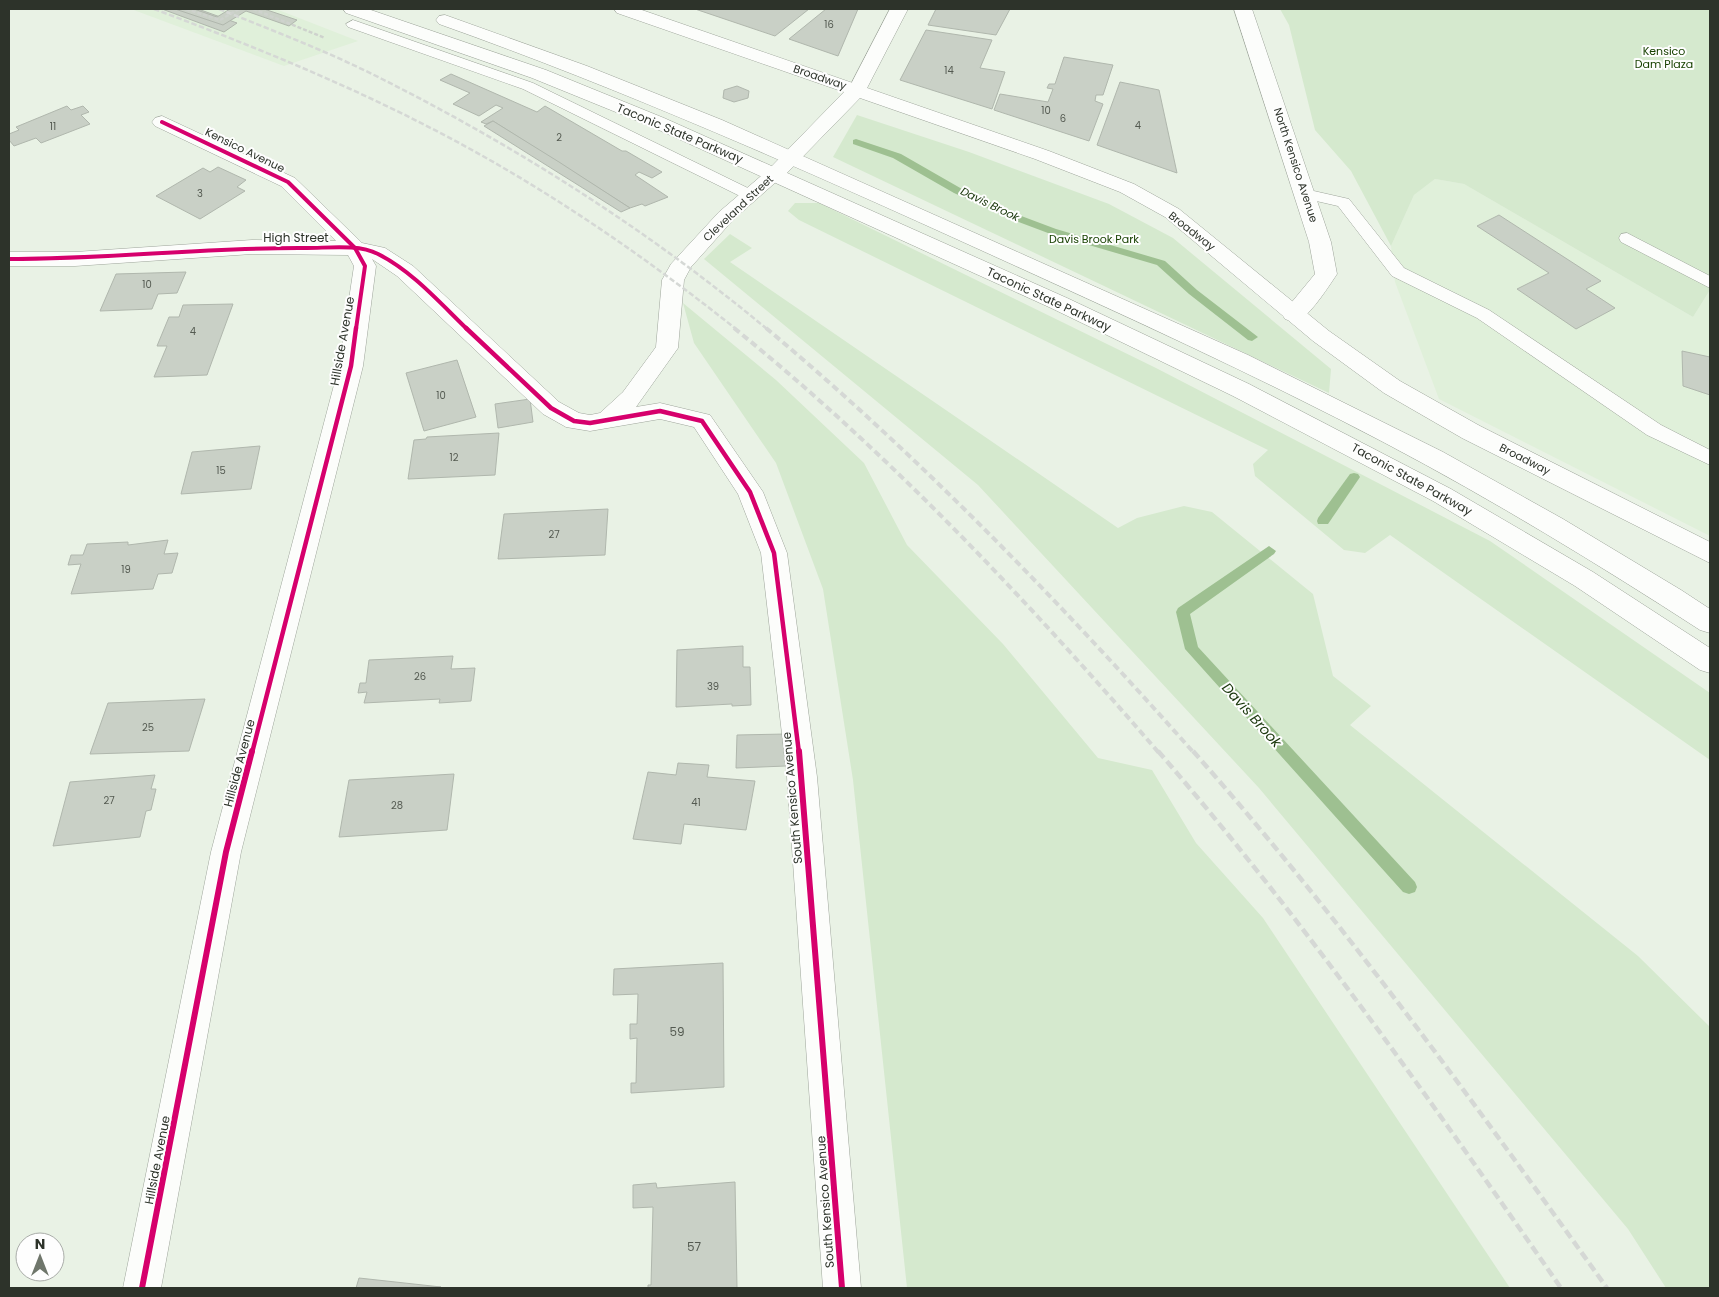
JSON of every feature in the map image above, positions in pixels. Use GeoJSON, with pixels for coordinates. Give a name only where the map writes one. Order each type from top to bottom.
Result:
{"type":"FeatureCollection","features":[{"type":"Feature","properties":{"kind":"main road","name":"Broadway"},"geometry":{"type":"LineString","coordinates":[[623,9],[1080,169],[1149,200],[1191,227],[1293,314],[1354,362],[1428,408],[1710,553]]}},
{"type":"Feature","properties":{"kind":"main road","name":"Cleveland Street"},"geometry":{"type":"LineString","coordinates":[[608,419],[631,398],[666,348],[673,280],[682,264],[726,216],[793,157],[857,90],[899,9]]}},
{"type":"Feature","properties":{"kind":"main road","name":"North Kensico Avenue"},"geometry":{"type":"LineString","coordinates":[[1243,9],[1305,194],[1320,242],[1326,274],[1319,285],[1293,314]]}},
{"type":"Feature","properties":{"kind":"main road","name":"Taconic State Parkway"},"geometry":{"type":"LineString","coordinates":[[426,14],[564,63],[793,157],[1250,366],[1392,436],[1529,512],[1710,622]]}},
{"type":"Feature","properties":{"kind":"main road","name":"Taconic State Parkway"},"geometry":{"type":"LineString","coordinates":[[353,17],[548,77],[775,174],[1242,390],[1370,455],[1442,495],[1584,579],[1710,662]]}},
{"type":"Feature","properties":{"kind":"main road","name":"Kensico Avenue"},"geometry":{"type":"LineString","coordinates":[[162,122],[288,182],[355,248]]}},
{"type":"Feature","properties":{"kind":"main road","name":"High Street"},"geometry":{"type":"LineString","coordinates":[[9,259],[75,259],[252,247],[355,248],[378,253],[405,271],[551,408],[574,421],[590,423],[608,419]]}},
{"type":"Feature","properties":{"kind":"main road","name":"Hillside Avenue"},"geometry":{"type":"LineString","coordinates":[[142,1288],[226,852],[351,366],[365,266],[355,248]]}},
{"type":"Feature","properties":{"kind":"main road","name":"South Kensico Avenue"},"geometry":{"type":"LineString","coordinates":[[608,419],[660,411],[702,421],[750,492],[774,553],[802,777],[842,1288]]}},
{"type":"Feature","properties":{"kind":"lane"},"geometry":{"type":"LineString","coordinates":[[353,17],[528,86],[750,195]]}},
{"type":"Feature","properties":{"kind":"lane"},"geometry":{"type":"LineString","coordinates":[[1305,194],[1343,202],[1398,272],[1483,314],[1654,430],[1710,458]]}},
{"type":"Feature","properties":{"kind":"lane"},"geometry":{"type":"LineString","coordinates":[[1627,238],[1710,283]]}},
{"type":"Feature","properties":{"kind":"path"},"geometry":{"type":"LineString","coordinates":[[186,9],[220,20],[239,9]]}},
{"type":"Feature","properties":{"kind":"path"},"geometry":{"type":"LineString","coordinates":[[253,9],[293,24]]}},
{"type":"Feature","properties":{"kind":"shaded area"},"geometry":{"type":"Polygon","coordinates":[[[131,9],[276,9],[358,41],[284,66],[131,9]]]}},
{"type":"Feature","properties":{"kind":"shaded area"},"geometry":{"type":"Polygon","coordinates":[[[1435,179],[1464,184],[1693,317],[1710,290],[1710,536],[1439,399],[1395,282],[1391,246],[1414,195],[1435,179]]]}},
{"type":"Feature","properties":{"kind":"green space","name":"Kensico Dam Plaza"},"geometry":{"type":"Polygon","coordinates":[[[1280,9],[1710,9],[1710,290],[1693,317],[1464,184],[1435,179],[1414,195],[1391,246],[1351,171],[1315,130],[1289,25],[1280,9]]]}},
{"type":"Feature","properties":{"kind":"green space","name":"Davis Brook Park"},"geometry":{"type":"Polygon","coordinates":[[[857,115],[969,152],[1109,204],[1173,238],[1331,369],[1329,393],[833,157],[857,115]]]}},
{"type":"Feature","properties":{"kind":"green space"},"geometry":{"type":"Polygon","coordinates":[[[795,203],[819,203],[1156,368],[1490,541],[1710,693],[1710,760],[1390,535],[1365,553],[1344,550],[1255,476],[1253,464],[1268,450],[799,220],[788,211],[795,203]]]}},
{"type":"Feature","properties":{"kind":"green space"},"geometry":{"type":"Polygon","coordinates":[[[730,234],[752,248],[730,262],[1118,528],[1137,518],[1184,506],[1212,512],[1313,594],[1333,676],[1371,706],[1350,725],[1638,956],[1710,1027],[1710,1288],[1666,1288],[1628,1229],[1259,788],[978,485],[704,259],[730,234]]]}},
{"type":"Feature","properties":{"kind":"green space"},"geometry":{"type":"Polygon","coordinates":[[[683,303],[776,380],[864,463],[907,545],[1003,644],[1098,758],[1152,770],[1196,843],[1263,918],[1510,1288],[907,1288],[853,780],[823,589],[776,463],[694,343],[683,303]]]}},
{"type":"Feature","properties":{"kind":"building"},"geometry":{"type":"Polygon","coordinates":[[[162,9],[198,9],[237,23],[224,32],[162,9]]]}},
{"type":"Feature","properties":{"kind":"building"},"geometry":{"type":"Polygon","coordinates":[[[175,9],[194,9],[217,17],[230,9],[264,9],[297,20],[289,26],[246,11],[223,25],[175,9]]]}},
{"type":"Feature","properties":{"kind":"building"},"geometry":{"type":"Polygon","coordinates":[[[695,9],[809,9],[775,36],[695,9]]]}},
{"type":"Feature","properties":{"kind":"building"},"geometry":{"type":"Polygon","coordinates":[[[826,9],[858,9],[838,56],[789,39],[826,9]]]}},
{"type":"Feature","properties":{"kind":"building"},"geometry":{"type":"Polygon","coordinates":[[[936,9],[1010,9],[996,35],[928,25],[936,9]]]}},
{"type":"Feature","properties":{"kind":"building"},"geometry":{"type":"Polygon","coordinates":[[[926,30],[992,40],[980,68],[1005,72],[992,109],[900,80],[926,30]]]}},
{"type":"Feature","properties":{"kind":"building"},"geometry":{"type":"Polygon","coordinates":[[[1064,57],[1113,65],[1103,95],[1096,95],[1095,101],[1103,104],[1089,141],[994,110],[1000,94],[1048,102],[1053,89],[1047,88],[1049,84],[1055,84],[1064,57]]]}},
{"type":"Feature","properties":{"kind":"building"},"geometry":{"type":"Polygon","coordinates":[[[451,74],[537,112],[545,106],[622,151],[626,151],[662,172],[652,178],[639,172],[635,175],[668,197],[645,206],[642,204],[630,208],[493,121],[486,124],[481,122],[503,108],[496,105],[479,116],[453,104],[470,93],[440,80],[451,74]]]}},
{"type":"Feature","properties":{"kind":"building"},"geometry":{"type":"Polygon","coordinates":[[[1120,82],[1159,90],[1177,173],[1097,145],[1120,82]]]}},
{"type":"Feature","properties":{"kind":"building"},"geometry":{"type":"Polygon","coordinates":[[[737,86],[749,91],[748,98],[734,102],[723,98],[724,90],[737,86]]]}},
{"type":"Feature","properties":{"kind":"building"},"geometry":{"type":"Polygon","coordinates":[[[67,106],[71,110],[83,106],[89,112],[81,115],[90,124],[41,143],[36,138],[14,146],[9,140],[9,134],[19,130],[16,127],[67,106]]]}},
{"type":"Feature","properties":{"kind":"building"},"geometry":{"type":"Polygon","coordinates":[[[493,121],[630,208],[621,212],[484,126],[493,121]]]}},
{"type":"Feature","properties":{"kind":"building"},"geometry":{"type":"Polygon","coordinates":[[[218,167],[246,180],[237,187],[245,191],[200,219],[156,196],[203,168],[210,172],[218,167]]]}},
{"type":"Feature","properties":{"kind":"building"},"geometry":{"type":"Polygon","coordinates":[[[1499,215],[1601,281],[1586,289],[1615,308],[1576,329],[1517,289],[1549,273],[1477,226],[1499,215]]]}},
{"type":"Feature","properties":{"kind":"building"},"geometry":{"type":"Polygon","coordinates":[[[186,272],[177,293],[158,294],[152,309],[100,311],[116,274],[186,272]]]}},
{"type":"Feature","properties":{"kind":"building"},"geometry":{"type":"Polygon","coordinates":[[[233,304],[207,375],[154,377],[167,346],[157,346],[169,317],[179,317],[183,305],[233,304]]]}},
{"type":"Feature","properties":{"kind":"building"},"geometry":{"type":"Polygon","coordinates":[[[1682,351],[1710,357],[1710,395],[1683,386],[1682,351]]]}},
{"type":"Feature","properties":{"kind":"building"},"geometry":{"type":"Polygon","coordinates":[[[457,360],[476,417],[424,431],[406,373],[457,360]]]}},
{"type":"Feature","properties":{"kind":"building"},"geometry":{"type":"Polygon","coordinates":[[[530,399],[533,422],[498,428],[495,404],[530,399]]]}},
{"type":"Feature","properties":{"kind":"building"},"geometry":{"type":"Polygon","coordinates":[[[499,433],[495,475],[408,479],[414,440],[426,439],[427,437],[499,433]]]}},
{"type":"Feature","properties":{"kind":"building"},"geometry":{"type":"Polygon","coordinates":[[[260,446],[251,489],[181,494],[192,452],[260,446]]]}},
{"type":"Feature","properties":{"kind":"building"},"geometry":{"type":"Polygon","coordinates":[[[608,509],[605,555],[498,559],[504,514],[608,509]]]}},
{"type":"Feature","properties":{"kind":"building"},"geometry":{"type":"Polygon","coordinates":[[[168,540],[164,554],[178,553],[172,573],[158,574],[153,589],[71,594],[81,564],[68,565],[71,555],[83,555],[87,544],[128,542],[128,545],[168,540]]]}},
{"type":"Feature","properties":{"kind":"building"},"geometry":{"type":"Polygon","coordinates":[[[743,646],[743,667],[750,667],[751,705],[732,706],[732,704],[676,707],[677,650],[743,646]]]}},
{"type":"Feature","properties":{"kind":"building"},"geometry":{"type":"Polygon","coordinates":[[[453,656],[451,669],[475,668],[471,701],[439,703],[440,699],[364,703],[367,692],[358,693],[360,683],[366,683],[369,660],[453,656]]]}},
{"type":"Feature","properties":{"kind":"building"},"geometry":{"type":"Polygon","coordinates":[[[205,699],[189,751],[90,754],[108,703],[205,699]]]}},
{"type":"Feature","properties":{"kind":"building"},"geometry":{"type":"Polygon","coordinates":[[[786,734],[786,766],[736,768],[737,735],[786,734]]]}},
{"type":"Feature","properties":{"kind":"building"},"geometry":{"type":"Polygon","coordinates":[[[678,763],[709,765],[707,777],[755,781],[746,830],[684,824],[681,844],[633,839],[648,772],[676,775],[678,763]]]}},
{"type":"Feature","properties":{"kind":"building"},"geometry":{"type":"Polygon","coordinates":[[[454,774],[447,830],[339,837],[349,780],[454,774]]]}},
{"type":"Feature","properties":{"kind":"building"},"geometry":{"type":"Polygon","coordinates":[[[155,775],[151,789],[156,789],[151,810],[146,811],[140,837],[53,846],[70,782],[155,775]]]}},
{"type":"Feature","properties":{"kind":"building"},"geometry":{"type":"Polygon","coordinates":[[[723,963],[724,1087],[631,1093],[631,1083],[636,1083],[637,1038],[630,1039],[630,1024],[637,1024],[638,994],[613,995],[614,969],[723,963]]]}},
{"type":"Feature","properties":{"kind":"building"},"geometry":{"type":"Polygon","coordinates":[[[735,1182],[737,1288],[648,1288],[648,1285],[651,1285],[653,1207],[633,1208],[633,1185],[656,1183],[657,1188],[735,1182]]]}},
{"type":"Feature","properties":{"kind":"building"},"geometry":{"type":"Polygon","coordinates":[[[359,1278],[441,1287],[356,1288],[359,1278]]]}},
{"type":"Feature","properties":{"kind":"waterway","name":"Davis Brook"},"geometry":{"type":"LineString","coordinates":[[856,142],[897,156],[958,191],[1012,216],[1052,231],[1161,263],[1193,292],[1252,337]]}},
{"type":"Feature","properties":{"kind":"waterway","name":"Davis Brook"},"geometry":{"type":"LineString","coordinates":[[1323,521],[1354,477]]}},
{"type":"Feature","properties":{"kind":"waterway","name":"Davis Brook"},"geometry":{"type":"LineString","coordinates":[[1269,551],[1183,612],[1192,649],[1409,887]]}},
{"type":"Feature","properties":{"kind":"railway"},"geometry":{"type":"LineString","coordinates":[[154,9],[289,62],[378,102],[465,146],[537,188],[595,226],[681,286],[736,329]]}},
{"type":"Feature","properties":{"kind":"railway"},"geometry":{"type":"LineString","coordinates":[[219,9],[362,69],[483,133],[582,193],[629,225],[676,258],[767,329]]}},
{"type":"Feature","properties":{"kind":"railway"},"geometry":{"type":"LineString","coordinates":[[734,328],[848,426],[956,531],[1059,640],[1159,753]]}},
{"type":"Feature","properties":{"kind":"railway"},"geometry":{"type":"LineString","coordinates":[[766,328],[879,428],[988,532],[1092,641],[1194,753]]}},
{"type":"Feature","properties":{"kind":"railway"},"geometry":{"type":"LineString","coordinates":[[1158,751],[1265,881],[1367,1014],[1561,1288]]}},
{"type":"Feature","properties":{"kind":"railway"},"geometry":{"type":"LineString","coordinates":[[1193,751],[1302,881],[1407,1014],[1607,1288]]}},
{"type":"Feature","properties":{"kind":"cycle path"},"geometry":{"type":"LineString","coordinates":[[142,1288],[226,852],[351,366],[365,266],[355,248],[288,182],[162,122]]}},
{"type":"Feature","properties":{"kind":"cycle path"},"geometry":{"type":"LineString","coordinates":[[9,259],[75,259],[252,247],[355,248],[377,253],[405,271],[551,408],[574,421],[590,423],[660,411],[702,421],[750,492],[774,553],[802,777],[842,1288]]}}]}
